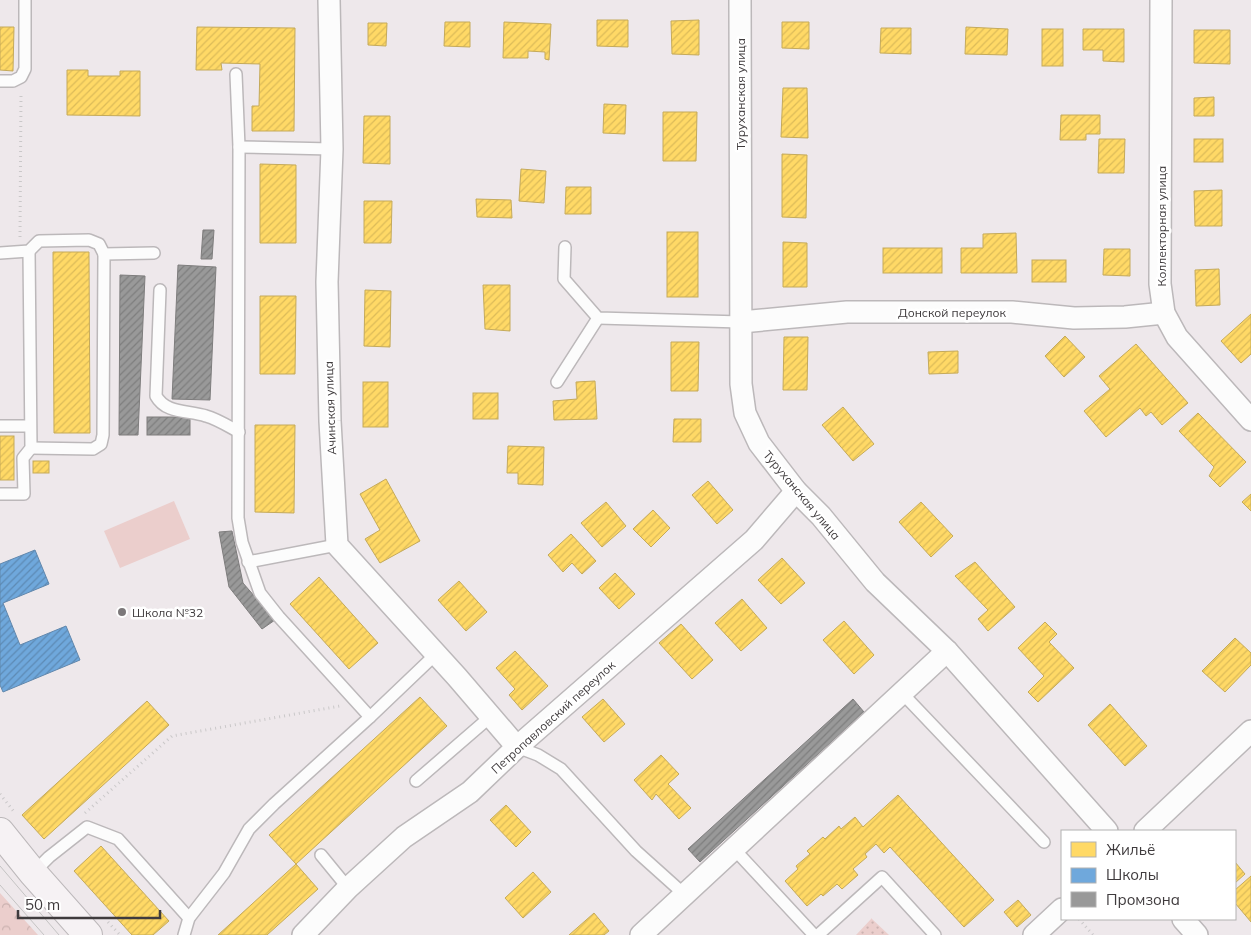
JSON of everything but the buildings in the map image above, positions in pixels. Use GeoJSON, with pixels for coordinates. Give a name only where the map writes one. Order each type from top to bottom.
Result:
{"type":"FeatureCollection","features":[{"type":"Feature","properties":{"kind":"main road"},"geometry":{"type":"LineString","coordinates":[[0,832],[32,874],[88,935]]}},
{"type":"Feature","properties":{"kind":"street","name":"Ачинская улица"},"geometry":{"type":"LineString","coordinates":[[329,0],[332,149],[326,282],[330,421],[337,545]]}},
{"type":"Feature","properties":{"kind":"street","name":"Туруханская улица"},"geometry":{"type":"LineString","coordinates":[[740,0],[740,322],[741,384],[745,414],[759,443],[796,490],[821,516],[876,582],[947,651],[1106,830]]}},
{"type":"Feature","properties":{"kind":"street","name":"Коллекторная улица"},"geometry":{"type":"LineString","coordinates":[[1161,0],[1160,284],[1164,312],[1177,338],[1251,420]]}},
{"type":"Feature","properties":{"kind":"street","name":"Донской переулок"},"geometry":{"type":"LineString","coordinates":[[740,322],[847,312],[1012,312],[1074,318],[1164,312]]}},
{"type":"Feature","properties":{"kind":"street","name":"Петропавловский переулок"},"geometry":{"type":"LineString","coordinates":[[303,935],[348,888],[404,837],[470,792],[517,747],[754,540],[796,490]]}},
{"type":"Feature","properties":{"kind":"street"},"geometry":{"type":"LineString","coordinates":[[337,545],[517,747]]}},
{"type":"Feature","properties":{"kind":"street"},"geometry":{"type":"LineString","coordinates":[[641,935],[947,651]]}},
{"type":"Feature","properties":{"kind":"street"},"geometry":{"type":"LineString","coordinates":[[1146,830],[1251,731]]}},
{"type":"Feature","properties":{"kind":"street"},"geometry":{"type":"LineString","coordinates":[[1034,935],[1061,910]]}},
{"type":"Feature","properties":{"kind":"street"},"geometry":{"type":"LineString","coordinates":[[1184,920],[1197,935]]}},
{"type":"Feature","properties":{"kind":"lane"},"geometry":{"type":"LineString","coordinates":[[0,81],[13,81],[21,77],[25,70],[25,0]]}},
{"type":"Feature","properties":{"kind":"lane"},"geometry":{"type":"LineString","coordinates":[[236,74],[239,147],[238,518],[242,542],[260,593],[279,617],[370,717]]}},
{"type":"Feature","properties":{"kind":"lane"},"geometry":{"type":"LineString","coordinates":[[239,147],[332,149]]}},
{"type":"Feature","properties":{"kind":"lane"},"geometry":{"type":"LineString","coordinates":[[0,252],[25,252],[39,241],[89,240],[98,244],[104,254],[103,435],[101,444],[94,449],[30,448]]}},
{"type":"Feature","properties":{"kind":"lane"},"geometry":{"type":"LineString","coordinates":[[565,247],[564,279],[598,318],[740,322]]}},
{"type":"Feature","properties":{"kind":"lane"},"geometry":{"type":"LineString","coordinates":[[0,494],[24,494],[23,458],[30,448],[25,252]]}},
{"type":"Feature","properties":{"kind":"lane"},"geometry":{"type":"LineString","coordinates":[[104,254],[154,253]]}},
{"type":"Feature","properties":{"kind":"lane"},"geometry":{"type":"LineString","coordinates":[[160,290],[156,396],[160,403],[169,408],[206,416],[239,432]]}},
{"type":"Feature","properties":{"kind":"lane"},"geometry":{"type":"LineString","coordinates":[[556,382],[598,318]]}},
{"type":"Feature","properties":{"kind":"lane"},"geometry":{"type":"LineString","coordinates":[[0,426],[30,426]]}},
{"type":"Feature","properties":{"kind":"lane"},"geometry":{"type":"LineString","coordinates":[[248,562],[337,545]]}},
{"type":"Feature","properties":{"kind":"lane"},"geometry":{"type":"LineString","coordinates":[[184,935],[189,918],[224,873],[249,829],[436,654]]}},
{"type":"Feature","properties":{"kind":"lane"},"geometry":{"type":"LineString","coordinates":[[902,693],[1044,842]]}},
{"type":"Feature","properties":{"kind":"lane"},"geometry":{"type":"LineString","coordinates":[[416,781],[490,717]]}},
{"type":"Feature","properties":{"kind":"lane"},"geometry":{"type":"LineString","coordinates":[[517,747],[538,755],[561,769],[636,851],[685,895]]}},
{"type":"Feature","properties":{"kind":"lane"},"geometry":{"type":"LineString","coordinates":[[32,874],[49,857],[87,827],[118,839],[189,918]]}},
{"type":"Feature","properties":{"kind":"lane"},"geometry":{"type":"LineString","coordinates":[[734,850],[814,935]]}},
{"type":"Feature","properties":{"kind":"lane"},"geometry":{"type":"LineString","coordinates":[[321,855],[348,888]]}},
{"type":"Feature","properties":{"kind":"lane"},"geometry":{"type":"LineString","coordinates":[[818,935],[882,877],[935,935]]}},
{"type":"Feature","properties":{"kind":"path"},"geometry":{"type":"LineString","coordinates":[[21,77],[25,252]]}},
{"type":"Feature","properties":{"kind":"path"},"geometry":{"type":"LineString","coordinates":[[79,818],[172,736],[358,704]]}},
{"type":"Feature","properties":{"kind":"path"},"geometry":{"type":"LineString","coordinates":[[1079,920],[1092,935]]}},
{"type":"Feature","properties":{"kind":"green space"},"geometry":{"type":"Polygon","coordinates":[[[174,501],[190,539],[120,568],[104,531],[174,501]]]}},
{"type":"Feature","properties":{"kind":"green space"},"geometry":{"type":"Polygon","coordinates":[[[0,893],[38,935],[0,935],[0,893]]]}},
{"type":"Feature","properties":{"kind":"green space"},"geometry":{"type":"Polygon","coordinates":[[[872,919],[889,935],[856,935],[872,919]]]}},
{"type":"Feature","properties":{"kind":"tram line"},"geometry":{"type":"LineString","coordinates":[[0,866],[59,935]]}},
{"type":"Feature","properties":{"kind":"tram line"},"geometry":{"type":"LineString","coordinates":[[0,885],[44,935]]}},
{"type":"Feature","properties":{"kind":"place","name":"Школа №32"},"geometry":{"type":"Point","coordinates":[122,612]}}]}
